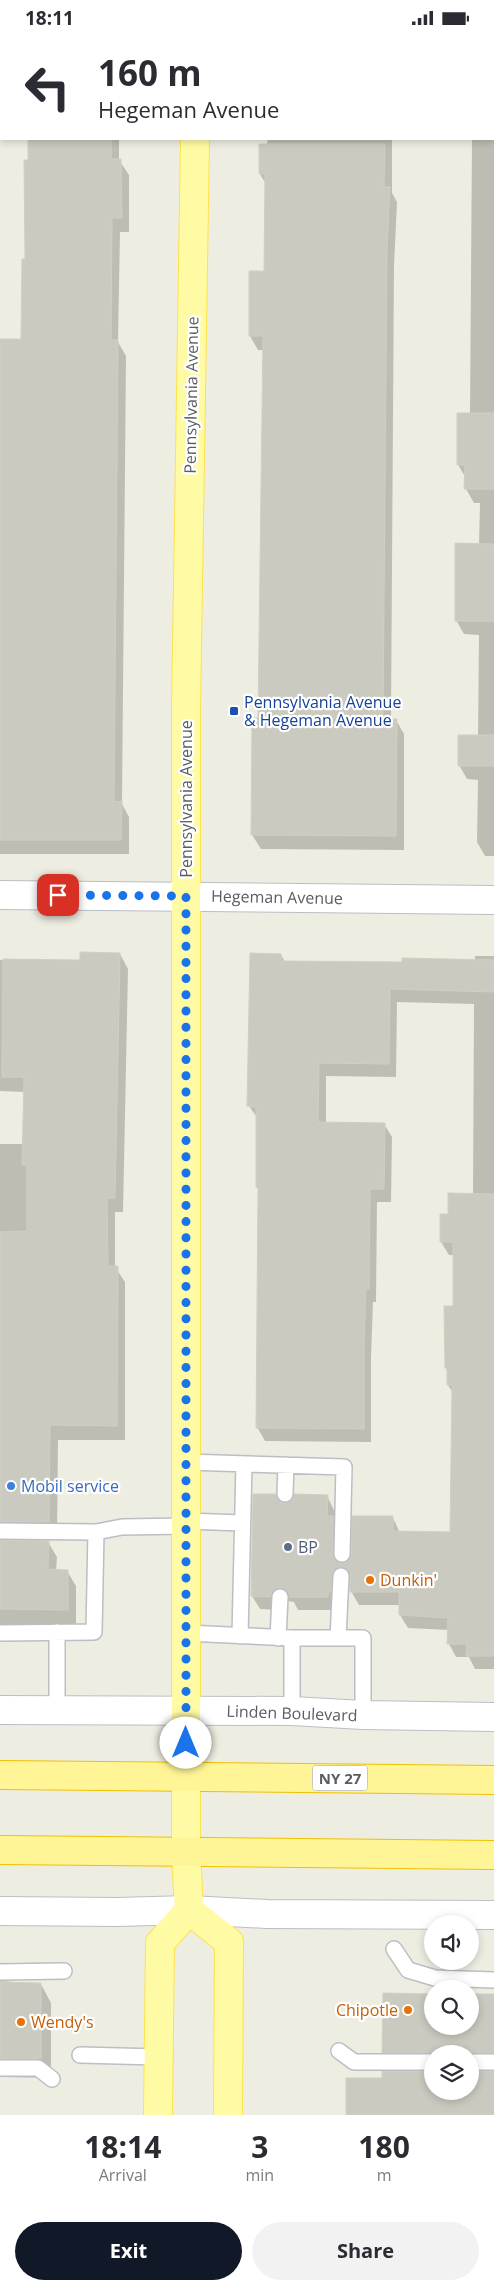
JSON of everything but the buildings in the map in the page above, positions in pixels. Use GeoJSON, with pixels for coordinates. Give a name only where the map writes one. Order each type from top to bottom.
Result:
{"type":"FeatureCollection","features":[{"type":"Feature","properties":{"kind":"highway","name":"NY 27"},"geometry":{"type":"LineString","coordinates":[[0,1775],[494,1780]]}},
{"type":"Feature","properties":{"kind":"highway"},"geometry":{"type":"LineString","coordinates":[[0,1850],[494,1855]]}},
{"type":"Feature","properties":{"kind":"main road","name":"Pennsylvania Avenue"},"geometry":{"type":"LineString","coordinates":[[189,1910],[186,1852],[186,711],[195,140]]}},
{"type":"Feature","properties":{"kind":"main road"},"geometry":{"type":"LineString","coordinates":[[158,2115],[160,1943],[189,1910],[229,1942],[228,2115]]}},
{"type":"Feature","properties":{"kind":"street","name":"Hegeman Avenue"},"geometry":{"type":"LineString","coordinates":[[0,895],[494,899]]}},
{"type":"Feature","properties":{"kind":"street","name":"Linden Boulevard"},"geometry":{"type":"LineString","coordinates":[[0,1710],[292,1711],[363,1715],[494,1717]]}},
{"type":"Feature","properties":{"kind":"street"},"geometry":{"type":"LineString","coordinates":[[0,1911],[117,1912],[189,1910],[267,1914],[494,1915]]}},
{"type":"Feature","properties":{"kind":"lane"},"geometry":{"type":"LineString","coordinates":[[187,1462],[344,1467],[342,1554]]}},
{"type":"Feature","properties":{"kind":"lane"},"geometry":{"type":"LineString","coordinates":[[240,1636],[244,1464]]}},
{"type":"Feature","properties":{"kind":"lane"},"geometry":{"type":"LineString","coordinates":[[285,1494],[286,1465]]}},
{"type":"Feature","properties":{"kind":"lane"},"geometry":{"type":"LineString","coordinates":[[0,1531],[96,1532],[122,1527],[186,1523],[242,1523]]}},
{"type":"Feature","properties":{"kind":"lane"},"geometry":{"type":"LineString","coordinates":[[0,1633],[94,1632],[96,1532]]}},
{"type":"Feature","properties":{"kind":"lane"},"geometry":{"type":"LineString","coordinates":[[338,1638],[341,1576]]}},
{"type":"Feature","properties":{"kind":"lane"},"geometry":{"type":"LineString","coordinates":[[280,1597],[292,1711]]}},
{"type":"Feature","properties":{"kind":"lane"},"geometry":{"type":"LineString","coordinates":[[57,1632],[57,1710]]}},
{"type":"Feature","properties":{"kind":"lane"},"geometry":{"type":"LineString","coordinates":[[186,1633],[285,1638],[363,1638],[363,1715]]}},
{"type":"Feature","properties":{"kind":"lane"},"geometry":{"type":"LineString","coordinates":[[394,1949],[408,1970],[435,1978],[494,1980]]}},
{"type":"Feature","properties":{"kind":"lane"},"geometry":{"type":"LineString","coordinates":[[0,1972],[64,1971]]}},
{"type":"Feature","properties":{"kind":"lane"},"geometry":{"type":"LineString","coordinates":[[338,2051],[354,2062],[424,2062]]}},
{"type":"Feature","properties":{"kind":"lane"},"geometry":{"type":"LineString","coordinates":[[80,2055],[158,2057]]}},
{"type":"Feature","properties":{"kind":"lane"},"geometry":{"type":"LineString","coordinates":[[479,2062],[494,2062]]}},
{"type":"Feature","properties":{"kind":"lane"},"geometry":{"type":"LineString","coordinates":[[0,2068],[38,2068],[52,2079]]}},
{"type":"Feature","properties":{"kind":"place","name":"Pennsylvania Avenue & Hegeman Avenue"},"geometry":{"type":"Point","coordinates":[234,711]}},
{"type":"Feature","properties":{"kind":"place","name":"Mobil service"},"geometry":{"type":"Point","coordinates":[11,1486]}},
{"type":"Feature","properties":{"kind":"place","name":"BP"},"geometry":{"type":"Point","coordinates":[288,1547]}},
{"type":"Feature","properties":{"kind":"place","name":"Dunkin'"},"geometry":{"type":"Point","coordinates":[370,1580]}},
{"type":"Feature","properties":{"kind":"place","name":"Chipotle"},"geometry":{"type":"Point","coordinates":[408,2010]}},
{"type":"Feature","properties":{"kind":"place","name":"Wendy's"},"geometry":{"type":"Point","coordinates":[21,2022]}},
{"type":"Feature","properties":{"kind":"route"},"geometry":{"type":"LineString","coordinates":[[58,895],[186,896],[186,1743]]}}]}
